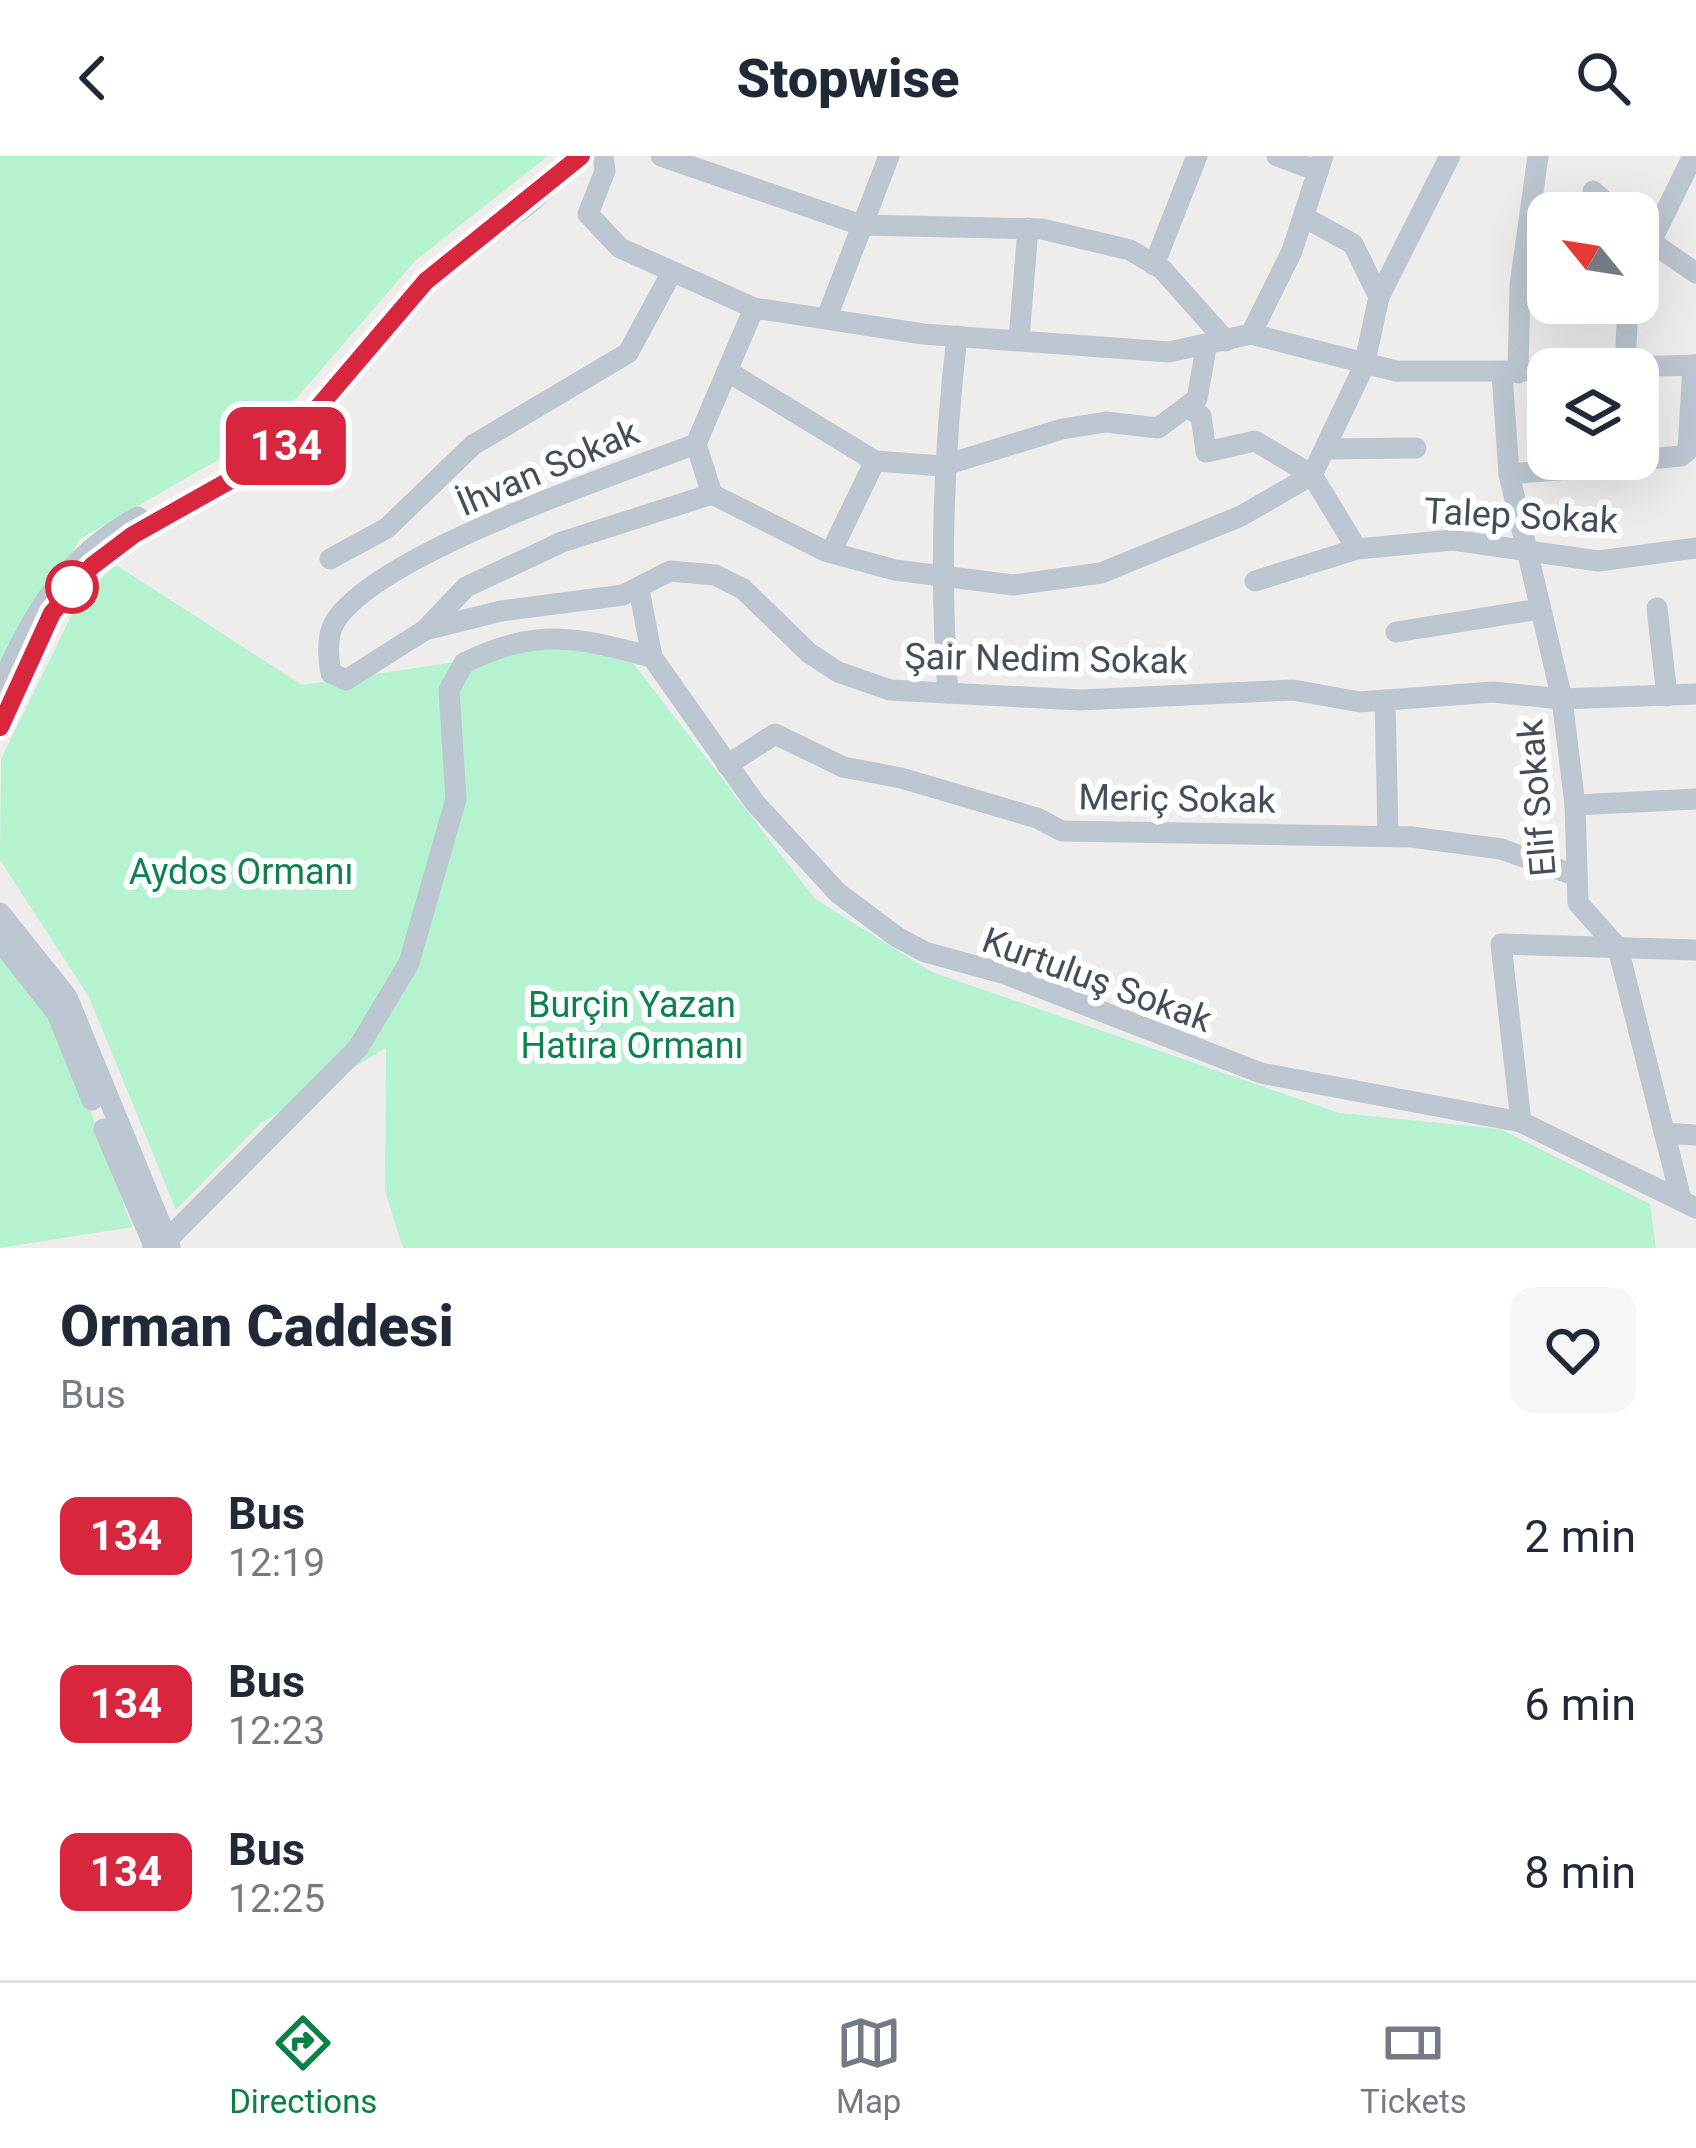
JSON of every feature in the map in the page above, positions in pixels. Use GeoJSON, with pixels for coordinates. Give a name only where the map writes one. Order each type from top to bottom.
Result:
{"type":"FeatureCollection","features":[{"type":"Feature","properties":{"kind":"street"},"geometry":{"type":"LineString","coordinates":[[0,687],[33,616],[88,549],[256,454],[301,410],[419,271],[564,156]]}},
{"type":"Feature","properties":{"kind":"street"},"geometry":{"type":"LineString","coordinates":[[0,727],[52,613],[92,566],[133,535],[280,452],[426,281],[581,156]]}},
{"type":"Feature","properties":{"kind":"street"},"geometry":{"type":"LineString","coordinates":[[603,156],[605,171],[588,214],[595,225],[620,248],[754,308],[956,336],[1169,352],[1251,334],[1364,365],[1527,372]]}},
{"type":"Feature","properties":{"kind":"street"},"geometry":{"type":"LineString","coordinates":[[662,156],[861,225],[1028,228],[1130,250],[1154,265],[1216,344]]}},
{"type":"Feature","properties":{"kind":"street"},"geometry":{"type":"LineString","coordinates":[[827,317],[889,156]]}},
{"type":"Feature","properties":{"kind":"street"},"geometry":{"type":"LineString","coordinates":[[1154,265],[1197,156]]}},
{"type":"Feature","properties":{"kind":"street"},"geometry":{"type":"LineString","coordinates":[[1251,334],[1304,217],[1320,164],[1277,156]]}},
{"type":"Feature","properties":{"kind":"street"},"geometry":{"type":"LineString","coordinates":[[425,630],[466,587],[562,542],[712,494],[831,552],[940,576],[1013,585],[1101,573],[1262,506],[1312,476],[1364,365],[1379,298],[1450,156]]}},
{"type":"Feature","properties":{"kind":"street","name":"Elif Sokak"},"geometry":{"type":"LineString","coordinates":[[1538,156],[1510,373],[1509,475],[1562,700],[1575,805],[1578,903],[1618,948],[1664,1133],[1688,1203]]}},
{"type":"Feature","properties":{"kind":"street"},"geometry":{"type":"LineString","coordinates":[[1659,213],[1693,156]]}},
{"type":"Feature","properties":{"kind":"street"},"geometry":{"type":"LineString","coordinates":[[1304,217],[1353,244],[1379,298]]}},
{"type":"Feature","properties":{"kind":"street"},"geometry":{"type":"LineString","coordinates":[[1018,339],[1028,228]]}},
{"type":"Feature","properties":{"kind":"street"},"geometry":{"type":"LineString","coordinates":[[1659,248],[1696,273]]}},
{"type":"Feature","properties":{"kind":"street"},"geometry":{"type":"LineString","coordinates":[[330,559],[387,528],[473,445],[628,353],[672,272]]}},
{"type":"Feature","properties":{"kind":"street","name":"İhvan Sokak"},"geometry":{"type":"LineString","coordinates":[[327,654],[333,623],[387,576],[538,503],[696,444],[754,308]]}},
{"type":"Feature","properties":{"kind":"street"},"geometry":{"type":"LineString","coordinates":[[948,693],[940,576],[942,466],[956,336]]}},
{"type":"Feature","properties":{"kind":"street"},"geometry":{"type":"LineString","coordinates":[[727,370],[875,461],[942,466],[1062,429],[1106,422],[1158,428],[1190,410],[1216,344]]}},
{"type":"Feature","properties":{"kind":"street"},"geometry":{"type":"LineString","coordinates":[[1659,364],[1694,365],[1691,446],[1681,456],[1659,458]]}},
{"type":"Feature","properties":{"kind":"street"},"geometry":{"type":"LineString","coordinates":[[1190,410],[1201,416],[1206,452],[1255,441],[1312,476],[1357,549]]}},
{"type":"Feature","properties":{"kind":"street"},"geometry":{"type":"LineString","coordinates":[[696,444],[712,494]]}},
{"type":"Feature","properties":{"kind":"street"},"geometry":{"type":"LineString","coordinates":[[1327,448],[1416,448]]}},
{"type":"Feature","properties":{"kind":"street"},"geometry":{"type":"LineString","coordinates":[[831,552],[875,461]]}},
{"type":"Feature","properties":{"kind":"street"},"geometry":{"type":"LineString","coordinates":[[1509,475],[1527,473]]}},
{"type":"Feature","properties":{"kind":"street","name":"Talep Sokak"},"geometry":{"type":"LineString","coordinates":[[1255,580],[1357,549],[1431,540],[1526,547],[1598,561],[1696,548]]}},
{"type":"Feature","properties":{"kind":"street","name":"Şair Nedim Sokak"},"geometry":{"type":"LineString","coordinates":[[327,654],[331,674],[346,680],[425,630],[501,611],[639,589],[670,571],[715,575],[763,604],[809,652],[838,672],[890,690],[1080,700],[1166,692],[1294,690],[1360,702],[1493,692],[1562,700],[1696,694]]}},
{"type":"Feature","properties":{"kind":"street","name":"Kurtuluş Sokak"},"geometry":{"type":"LineString","coordinates":[[639,589],[652,657],[754,803],[838,892],[925,952],[1005,974],[1261,1073],[1521,1122],[1688,1203]]}},
{"type":"Feature","properties":{"kind":"street"},"geometry":{"type":"LineString","coordinates":[[1657,608],[1667,696]]}},
{"type":"Feature","properties":{"kind":"street"},"geometry":{"type":"LineString","coordinates":[[1396,632],[1540,609]]}},
{"type":"Feature","properties":{"kind":"street"},"geometry":{"type":"LineString","coordinates":[[160,1246],[358,1048],[409,963],[440,871],[456,799],[449,690],[464,663],[537,637],[594,642],[652,657]]}},
{"type":"Feature","properties":{"kind":"street"},"geometry":{"type":"LineString","coordinates":[[1385,700],[1388,836]]}},
{"type":"Feature","properties":{"kind":"street","name":"Meriç Sokak"},"geometry":{"type":"LineString","coordinates":[[728,765],[775,734],[843,767],[1037,818],[1062,831],[1388,836],[1501,849],[1576,877]]}},
{"type":"Feature","properties":{"kind":"street"},"geometry":{"type":"LineString","coordinates":[[1575,805],[1696,799]]}},
{"type":"Feature","properties":{"kind":"street"},"geometry":{"type":"LineString","coordinates":[[0,913],[67,997],[160,1246]]}},
{"type":"Feature","properties":{"kind":"street"},"geometry":{"type":"LineString","coordinates":[[0,941],[57,1013],[160,1246]]}},
{"type":"Feature","properties":{"kind":"street"},"geometry":{"type":"LineString","coordinates":[[1521,1122],[1502,944],[1696,950]]}},
{"type":"Feature","properties":{"kind":"street"},"geometry":{"type":"LineString","coordinates":[[1664,1133],[1696,1135]]}},
{"type":"Feature","properties":{"kind":"green space"},"geometry":{"type":"Polygon","coordinates":[[[0,156],[548,156],[415,261],[268,431],[80,539],[0,677],[0,156]]]}},
{"type":"Feature","properties":{"kind":"green space","name":"Burçin Yazan Hatıra Ormanı"},"geometry":{"type":"Polygon","coordinates":[[[116,565],[302,685],[562,646],[633,663],[815,899],[932,972],[1339,1113],[1500,1129],[1650,1204],[1656,1248],[403,1248],[385,1191],[386,1048],[261,1123],[176,1210],[89,997],[0,860],[1,759],[80,598],[116,565]]]}},
{"type":"Feature","properties":{"kind":"green space"},"geometry":{"type":"Polygon","coordinates":[[[0,929],[49,996],[132,1227],[0,1248],[0,929]]]}},
{"type":"Feature","properties":{"kind":"bus line","name":"134"},"geometry":{"type":"LineString","coordinates":[[0,727],[52,613],[92,566],[133,535],[280,452],[426,281],[530,203],[581,156]]}},
{"type":"Feature","properties":{"kind":"park label","name":"Aydos Ormanı"},"geometry":{"type":"Point","coordinates":[241,872]}}]}
